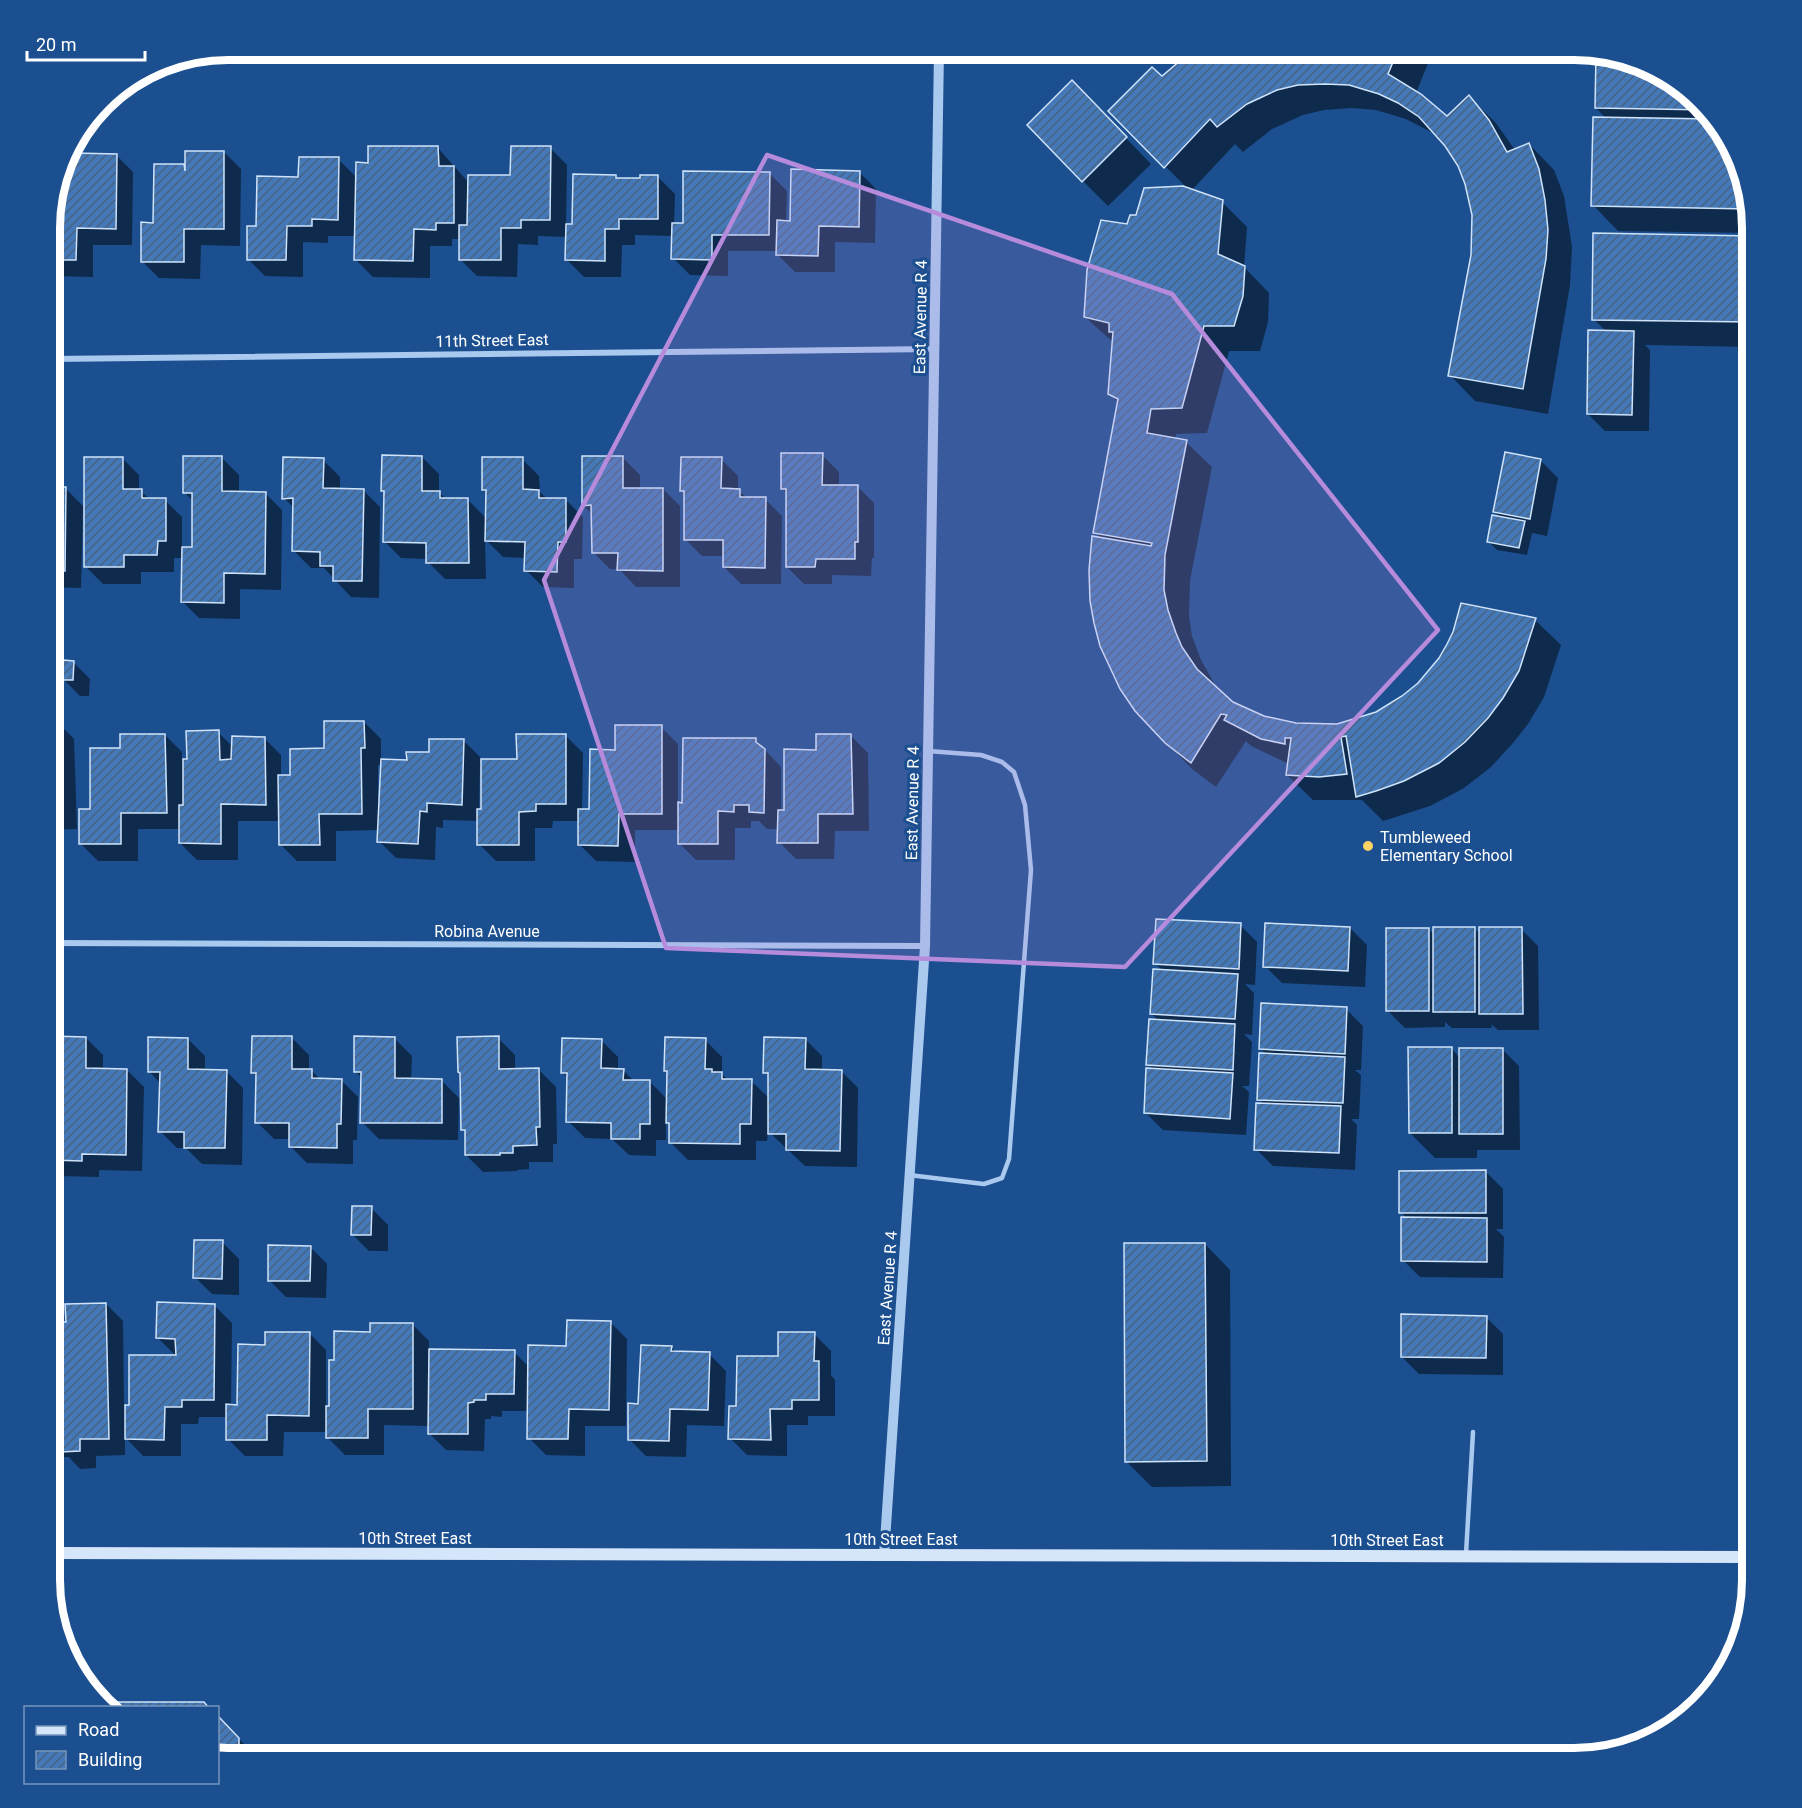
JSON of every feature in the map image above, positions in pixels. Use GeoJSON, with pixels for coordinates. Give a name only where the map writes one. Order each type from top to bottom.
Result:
{"type":"FeatureCollection","features":[{"type":"Feature","properties":{"kind":"main road","name":"10th Street East"},"geometry":{"type":"LineString","coordinates":[[60,1553],[1742,1557]]}},
{"type":"Feature","properties":{"kind":"street","name":"East Avenue R 4"},"geometry":{"type":"LineString","coordinates":[[884,1556],[925,946],[939,60]]}},
{"type":"Feature","properties":{"kind":"street","name":"11th Street East"},"geometry":{"type":"LineString","coordinates":[[60,359],[935,349]]}},
{"type":"Feature","properties":{"kind":"street","name":"Robina Avenue"},"geometry":{"type":"LineString","coordinates":[[60,943],[925,946]]}},
{"type":"Feature","properties":{"kind":"lane"},"geometry":{"type":"LineString","coordinates":[[909,1175],[984,1184],[1002,1178],[1009,1160],[1031,870],[1025,805],[1014,772],[1002,762],[981,755],[928,751]]}},
{"type":"Feature","properties":{"kind":"lane"},"geometry":{"type":"LineString","coordinates":[[1466,1557],[1473,1432]]}},
{"type":"Feature","properties":{"kind":"highlighted area"},"geometry":{"type":"Polygon","coordinates":[[[767,155],[1172,294],[1438,630],[1125,967],[666,948],[544,580],[767,155]]]}},
{"type":"Feature","properties":{"kind":"building"},"geometry":{"type":"Polygon","coordinates":[[[1181,60],[1394,60],[1388,74],[1421,94],[1447,116],[1469,95],[1489,120],[1507,152],[1529,143],[1539,169],[1548,230],[1546,259],[1523,389],[1448,376],[1471,255],[1472,215],[1458,166],[1445,146],[1419,117],[1379,94],[1349,85],[1298,85],[1277,90],[1247,104],[1217,127],[1210,119],[1164,168],[1108,111],[1152,67],[1162,76],[1181,60]]]}},
{"type":"Feature","properties":{"kind":"building"},"geometry":{"type":"Polygon","coordinates":[[[1596,61],[1628,69],[1648,77],[1667,88],[1693,110],[1595,108],[1596,61]]]}},
{"type":"Feature","properties":{"kind":"building"},"geometry":{"type":"Polygon","coordinates":[[[1072,80],[1127,137],[1082,182],[1027,125],[1072,80]]]}},
{"type":"Feature","properties":{"kind":"building"},"geometry":{"type":"Polygon","coordinates":[[[1593,117],[1701,119],[1725,154],[1733,174],[1741,209],[1591,206],[1593,117]]]}},
{"type":"Feature","properties":{"kind":"building"},"geometry":{"type":"Polygon","coordinates":[[[368,146],[438,146],[439,166],[454,166],[454,223],[436,223],[436,230],[414,229],[413,261],[354,260],[356,162],[368,163],[368,146]]]}},
{"type":"Feature","properties":{"kind":"building"},"geometry":{"type":"Polygon","coordinates":[[[511,146],[551,146],[550,220],[521,220],[521,228],[501,228],[501,260],[459,260],[459,225],[467,225],[468,175],[510,175],[511,146]]]}},
{"type":"Feature","properties":{"kind":"building"},"geometry":{"type":"Polygon","coordinates":[[[185,151],[224,151],[224,229],[184,229],[184,262],[141,262],[141,222],[153,223],[154,164],[184,164],[185,171],[185,151]]]}},
{"type":"Feature","properties":{"kind":"building"},"geometry":{"type":"Polygon","coordinates":[[[78,153],[117,154],[116,229],[77,228],[76,260],[60,260],[61,206],[72,167],[74,167],[78,153]]]}},
{"type":"Feature","properties":{"kind":"building"},"geometry":{"type":"Polygon","coordinates":[[[299,157],[339,157],[338,220],[312,219],[312,226],[287,226],[286,260],[247,260],[247,226],[256,226],[257,176],[298,177],[299,157]]]}},
{"type":"Feature","properties":{"kind":"building"},"geometry":{"type":"Polygon","coordinates":[[[791,169],[860,171],[859,227],[819,226],[818,256],[776,255],[777,220],[790,221],[791,169]]]}},
{"type":"Feature","properties":{"kind":"building"},"geometry":{"type":"Polygon","coordinates":[[[683,171],[770,172],[769,235],[712,235],[712,260],[671,259],[672,223],[683,223],[683,171]]]}},
{"type":"Feature","properties":{"kind":"building"},"geometry":{"type":"Polygon","coordinates":[[[573,174],[616,175],[616,178],[658,175],[658,219],[619,219],[619,229],[605,229],[605,261],[565,260],[566,224],[572,224],[573,174]]]}},
{"type":"Feature","properties":{"kind":"building"},"geometry":{"type":"Polygon","coordinates":[[[1183,186],[1223,200],[1218,254],[1245,266],[1243,296],[1234,326],[1204,326],[1182,408],[1151,409],[1147,433],[1187,440],[1165,555],[1164,590],[1176,633],[1182,647],[1197,669],[1233,702],[1264,716],[1296,723],[1337,724],[1376,712],[1418,683],[1439,658],[1447,644],[1453,632],[1461,603],[1536,618],[1519,671],[1488,718],[1465,742],[1439,763],[1404,781],[1376,791],[1356,797],[1346,736],[1341,737],[1347,774],[1319,777],[1286,775],[1291,738],[1285,738],[1285,744],[1261,739],[1224,720],[1227,715],[1221,714],[1191,763],[1165,743],[1135,711],[1120,689],[1100,646],[1090,601],[1089,570],[1092,536],[1151,546],[1152,543],[1093,533],[1118,399],[1108,394],[1113,332],[1109,332],[1109,323],[1084,317],[1087,270],[1101,220],[1127,224],[1130,215],[1136,215],[1144,188],[1183,186]]]}},
{"type":"Feature","properties":{"kind":"building"},"geometry":{"type":"Polygon","coordinates":[[[1593,233],[1742,236],[1742,322],[1592,320],[1593,233]]]}},
{"type":"Feature","properties":{"kind":"building"},"geometry":{"type":"Polygon","coordinates":[[[1588,330],[1634,331],[1632,415],[1587,414],[1588,330]]]}},
{"type":"Feature","properties":{"kind":"building"},"geometry":{"type":"Polygon","coordinates":[[[1505,452],[1541,459],[1530,519],[1493,512],[1505,452]]]}},
{"type":"Feature","properties":{"kind":"building"},"geometry":{"type":"Polygon","coordinates":[[[781,453],[823,453],[822,485],[858,485],[858,542],[855,542],[855,559],[816,559],[815,567],[786,567],[786,489],[781,489],[781,453]]]}},
{"type":"Feature","properties":{"kind":"building"},"geometry":{"type":"Polygon","coordinates":[[[382,455],[422,456],[422,491],[440,491],[440,498],[468,498],[469,563],[426,563],[426,543],[383,542],[382,455]]]}},
{"type":"Feature","properties":{"kind":"building"},"geometry":{"type":"Polygon","coordinates":[[[183,456],[222,456],[222,491],[266,492],[265,574],[224,573],[224,603],[181,602],[182,547],[192,547],[192,493],[183,493],[183,456]]]}},
{"type":"Feature","properties":{"kind":"building"},"geometry":{"type":"Polygon","coordinates":[[[582,456],[623,456],[623,488],[663,488],[663,571],[617,570],[618,553],[592,553],[591,505],[582,506],[582,456]]]}},
{"type":"Feature","properties":{"kind":"building"},"geometry":{"type":"Polygon","coordinates":[[[84,457],[123,457],[123,489],[142,489],[142,498],[166,498],[166,541],[158,541],[157,555],[124,555],[124,567],[84,567],[84,457]]]}},
{"type":"Feature","properties":{"kind":"building"},"geometry":{"type":"Polygon","coordinates":[[[283,457],[324,458],[323,488],[364,489],[362,581],[333,581],[333,566],[320,566],[320,552],[292,551],[293,498],[282,499],[283,457]]]}},
{"type":"Feature","properties":{"kind":"building"},"geometry":{"type":"Polygon","coordinates":[[[482,457],[523,457],[523,489],[539,490],[539,498],[566,498],[566,542],[558,542],[557,572],[524,571],[525,542],[485,541],[486,490],[482,490],[482,457]]]}},
{"type":"Feature","properties":{"kind":"building"},"geometry":{"type":"Polygon","coordinates":[[[681,457],[722,457],[721,488],[740,489],[740,497],[766,497],[765,568],[723,567],[723,540],[684,540],[684,491],[680,491],[681,457]]]}},
{"type":"Feature","properties":{"kind":"building"},"geometry":{"type":"Polygon","coordinates":[[[60,487],[66,487],[65,571],[60,571],[60,487]]]}},
{"type":"Feature","properties":{"kind":"building"},"geometry":{"type":"Polygon","coordinates":[[[1492,515],[1525,521],[1519,548],[1487,542],[1492,515]]]}},
{"type":"Feature","properties":{"kind":"building"},"geometry":{"type":"Polygon","coordinates":[[[63,660],[74,661],[73,680],[62,680],[63,660]]]}},
{"type":"Feature","properties":{"kind":"building"},"geometry":{"type":"Polygon","coordinates":[[[324,721],[364,721],[365,748],[361,748],[362,814],[319,814],[320,845],[279,845],[278,775],[290,775],[290,749],[324,748],[324,721]]]}},
{"type":"Feature","properties":{"kind":"building"},"geometry":{"type":"Polygon","coordinates":[[[615,725],[662,725],[662,814],[619,814],[618,846],[578,845],[578,809],[589,809],[590,749],[615,750],[615,725]]]}},
{"type":"Feature","properties":{"kind":"building"},"geometry":{"type":"Polygon","coordinates":[[[60,728],[61,732],[60,813],[60,728]]]}},
{"type":"Feature","properties":{"kind":"building"},"geometry":{"type":"Polygon","coordinates":[[[219,730],[220,760],[231,759],[232,736],[265,737],[266,805],[221,804],[221,844],[179,843],[179,805],[183,805],[183,759],[187,759],[186,731],[219,730]]]}},
{"type":"Feature","properties":{"kind":"building"},"geometry":{"type":"Polygon","coordinates":[[[120,734],[165,734],[167,813],[121,813],[121,844],[79,844],[79,809],[90,809],[90,748],[120,748],[120,734]]]}},
{"type":"Feature","properties":{"kind":"building"},"geometry":{"type":"Polygon","coordinates":[[[516,734],[566,734],[566,804],[536,804],[536,811],[519,812],[519,845],[477,845],[477,809],[481,809],[481,759],[517,759],[516,734]]]}},
{"type":"Feature","properties":{"kind":"building"},"geometry":{"type":"Polygon","coordinates":[[[816,734],[851,734],[853,814],[818,814],[818,843],[777,843],[778,810],[784,810],[784,749],[816,750],[816,734]]]}},
{"type":"Feature","properties":{"kind":"building"},"geometry":{"type":"Polygon","coordinates":[[[683,738],[756,738],[756,742],[765,749],[764,813],[749,812],[749,805],[734,805],[734,812],[718,811],[718,844],[678,844],[678,802],[682,803],[683,738]]]}},
{"type":"Feature","properties":{"kind":"building"},"geometry":{"type":"Polygon","coordinates":[[[429,739],[464,739],[462,805],[427,803],[427,812],[420,811],[418,844],[377,842],[381,759],[407,760],[406,752],[429,752],[429,739]]]}},
{"type":"Feature","properties":{"kind":"building"},"geometry":{"type":"Polygon","coordinates":[[[1156,919],[1241,923],[1239,969],[1153,964],[1156,919]]]}},
{"type":"Feature","properties":{"kind":"building"},"geometry":{"type":"Polygon","coordinates":[[[1265,923],[1350,927],[1348,971],[1263,967],[1265,923]]]}},
{"type":"Feature","properties":{"kind":"building"},"geometry":{"type":"Polygon","coordinates":[[[1433,927],[1475,927],[1475,1012],[1433,1012],[1433,927]]]}},
{"type":"Feature","properties":{"kind":"building"},"geometry":{"type":"Polygon","coordinates":[[[1479,927],[1522,927],[1523,1014],[1479,1014],[1479,927]]]}},
{"type":"Feature","properties":{"kind":"building"},"geometry":{"type":"Polygon","coordinates":[[[1386,928],[1429,928],[1429,1011],[1386,1011],[1386,928]]]}},
{"type":"Feature","properties":{"kind":"building"},"geometry":{"type":"Polygon","coordinates":[[[1153,969],[1238,974],[1235,1019],[1150,1014],[1153,969]]]}},
{"type":"Feature","properties":{"kind":"building"},"geometry":{"type":"Polygon","coordinates":[[[1261,1003],[1347,1007],[1345,1054],[1259,1049],[1261,1003]]]}},
{"type":"Feature","properties":{"kind":"building"},"geometry":{"type":"Polygon","coordinates":[[[1149,1019],[1235,1024],[1233,1070],[1146,1065],[1149,1019]]]}},
{"type":"Feature","properties":{"kind":"building"},"geometry":{"type":"Polygon","coordinates":[[[60,1036],[86,1037],[86,1068],[127,1069],[126,1155],[82,1154],[82,1161],[60,1160],[60,1036]]]}},
{"type":"Feature","properties":{"kind":"building"},"geometry":{"type":"Polygon","coordinates":[[[252,1036],[292,1036],[292,1069],[312,1069],[312,1078],[342,1079],[341,1124],[337,1124],[337,1148],[289,1147],[289,1123],[255,1123],[256,1073],[251,1073],[252,1036]]]}},
{"type":"Feature","properties":{"kind":"building"},"geometry":{"type":"Polygon","coordinates":[[[354,1036],[395,1037],[395,1078],[442,1079],[442,1123],[360,1123],[361,1072],[354,1072],[354,1036]]]}},
{"type":"Feature","properties":{"kind":"building"},"geometry":{"type":"Polygon","coordinates":[[[499,1036],[499,1069],[539,1068],[540,1127],[536,1127],[537,1145],[513,1146],[513,1153],[500,1153],[500,1155],[465,1155],[465,1130],[461,1130],[457,1037],[499,1036]]]}},
{"type":"Feature","properties":{"kind":"building"},"geometry":{"type":"Polygon","coordinates":[[[148,1037],[188,1038],[188,1069],[227,1070],[225,1148],[184,1148],[184,1132],[158,1132],[160,1072],[148,1072],[148,1037]]]}},
{"type":"Feature","properties":{"kind":"building"},"geometry":{"type":"Polygon","coordinates":[[[665,1037],[706,1038],[705,1069],[722,1072],[722,1079],[752,1079],[751,1124],[740,1124],[740,1144],[669,1143],[669,1123],[666,1123],[667,1071],[664,1071],[665,1037]]]}},
{"type":"Feature","properties":{"kind":"building"},"geometry":{"type":"Polygon","coordinates":[[[764,1037],[806,1038],[805,1069],[842,1070],[840,1151],[786,1150],[786,1134],[768,1134],[768,1073],[763,1073],[764,1037]]]}},
{"type":"Feature","properties":{"kind":"building"},"geometry":{"type":"Polygon","coordinates":[[[562,1038],[602,1039],[601,1068],[624,1069],[623,1080],[650,1080],[650,1124],[640,1124],[640,1139],[611,1139],[611,1123],[566,1122],[567,1073],[561,1073],[562,1038]]]}},
{"type":"Feature","properties":{"kind":"building"},"geometry":{"type":"Polygon","coordinates":[[[1408,1047],[1452,1047],[1452,1133],[1409,1133],[1408,1047]]]}},
{"type":"Feature","properties":{"kind":"building"},"geometry":{"type":"Polygon","coordinates":[[[1459,1048],[1503,1048],[1503,1134],[1459,1134],[1459,1048]]]}},
{"type":"Feature","properties":{"kind":"building"},"geometry":{"type":"Polygon","coordinates":[[[1259,1053],[1345,1057],[1343,1103],[1257,1100],[1259,1053]]]}},
{"type":"Feature","properties":{"kind":"building"},"geometry":{"type":"Polygon","coordinates":[[[1146,1068],[1233,1073],[1230,1119],[1144,1113],[1146,1068]]]}},
{"type":"Feature","properties":{"kind":"building"},"geometry":{"type":"Polygon","coordinates":[[[1256,1103],[1341,1106],[1339,1153],[1254,1150],[1256,1103]]]}},
{"type":"Feature","properties":{"kind":"building"},"geometry":{"type":"Polygon","coordinates":[[[1486,1170],[1486,1213],[1399,1213],[1399,1171],[1486,1170]]]}},
{"type":"Feature","properties":{"kind":"building"},"geometry":{"type":"Polygon","coordinates":[[[352,1206],[372,1206],[371,1235],[351,1235],[352,1206]]]}},
{"type":"Feature","properties":{"kind":"building"},"geometry":{"type":"Polygon","coordinates":[[[1401,1217],[1487,1218],[1487,1262],[1401,1261],[1401,1217]]]}},
{"type":"Feature","properties":{"kind":"building"},"geometry":{"type":"Polygon","coordinates":[[[194,1240],[223,1240],[222,1279],[193,1278],[194,1240]]]}},
{"type":"Feature","properties":{"kind":"building"},"geometry":{"type":"Polygon","coordinates":[[[1124,1243],[1205,1243],[1207,1461],[1125,1462],[1124,1243]]]}},
{"type":"Feature","properties":{"kind":"building"},"geometry":{"type":"Polygon","coordinates":[[[268,1245],[311,1246],[310,1281],[268,1281],[268,1245]]]}},
{"type":"Feature","properties":{"kind":"building"},"geometry":{"type":"Polygon","coordinates":[[[157,1302],[215,1304],[214,1400],[182,1400],[182,1407],[165,1407],[164,1440],[125,1439],[125,1405],[129,1405],[129,1355],[176,1355],[175,1339],[156,1338],[157,1302]]]}},
{"type":"Feature","properties":{"kind":"building"},"geometry":{"type":"Polygon","coordinates":[[[106,1303],[109,1439],[80,1439],[80,1451],[61,1452],[60,1322],[66,1322],[65,1304],[106,1303]]]}},
{"type":"Feature","properties":{"kind":"building"},"geometry":{"type":"Polygon","coordinates":[[[1401,1314],[1487,1316],[1486,1358],[1401,1357],[1401,1314]]]}},
{"type":"Feature","properties":{"kind":"building"},"geometry":{"type":"Polygon","coordinates":[[[567,1320],[611,1321],[609,1410],[569,1409],[568,1439],[527,1439],[528,1345],[566,1346],[567,1320]]]}},
{"type":"Feature","properties":{"kind":"building"},"geometry":{"type":"Polygon","coordinates":[[[370,1323],[413,1323],[413,1409],[368,1409],[368,1438],[326,1438],[329,1360],[334,1360],[334,1331],[370,1332],[370,1323]]]}},
{"type":"Feature","properties":{"kind":"building"},"geometry":{"type":"Polygon","coordinates":[[[265,1332],[310,1332],[309,1416],[267,1415],[267,1440],[226,1440],[226,1404],[237,1405],[238,1344],[265,1345],[265,1332]]]}},
{"type":"Feature","properties":{"kind":"building"},"geometry":{"type":"Polygon","coordinates":[[[778,1332],[815,1332],[814,1361],[819,1361],[819,1400],[792,1400],[792,1409],[770,1409],[771,1440],[728,1439],[729,1406],[736,1406],[737,1356],[778,1356],[778,1332]]]}},
{"type":"Feature","properties":{"kind":"building"},"geometry":{"type":"Polygon","coordinates":[[[641,1345],[672,1346],[671,1351],[710,1352],[708,1410],[670,1409],[669,1441],[628,1440],[628,1403],[638,1404],[641,1345]]]}},
{"type":"Feature","properties":{"kind":"building"},"geometry":{"type":"Polygon","coordinates":[[[429,1349],[515,1350],[514,1394],[486,1394],[486,1400],[474,1400],[468,1403],[468,1434],[428,1434],[429,1349]]]}},
{"type":"Feature","properties":{"kind":"building"},"geometry":{"type":"Polygon","coordinates":[[[113,1702],[204,1702],[207,1706],[117,1706],[113,1702]]]}},
{"type":"Feature","properties":{"kind":"building"},"geometry":{"type":"Polygon","coordinates":[[[219,1717],[239,1738],[239,1748],[219,1748],[219,1717]]]}},
{"type":"Feature","properties":{"kind":"place","name":"Tumbleweed Elementary School"},"geometry":{"type":"Point","coordinates":[1368,846]}}]}
